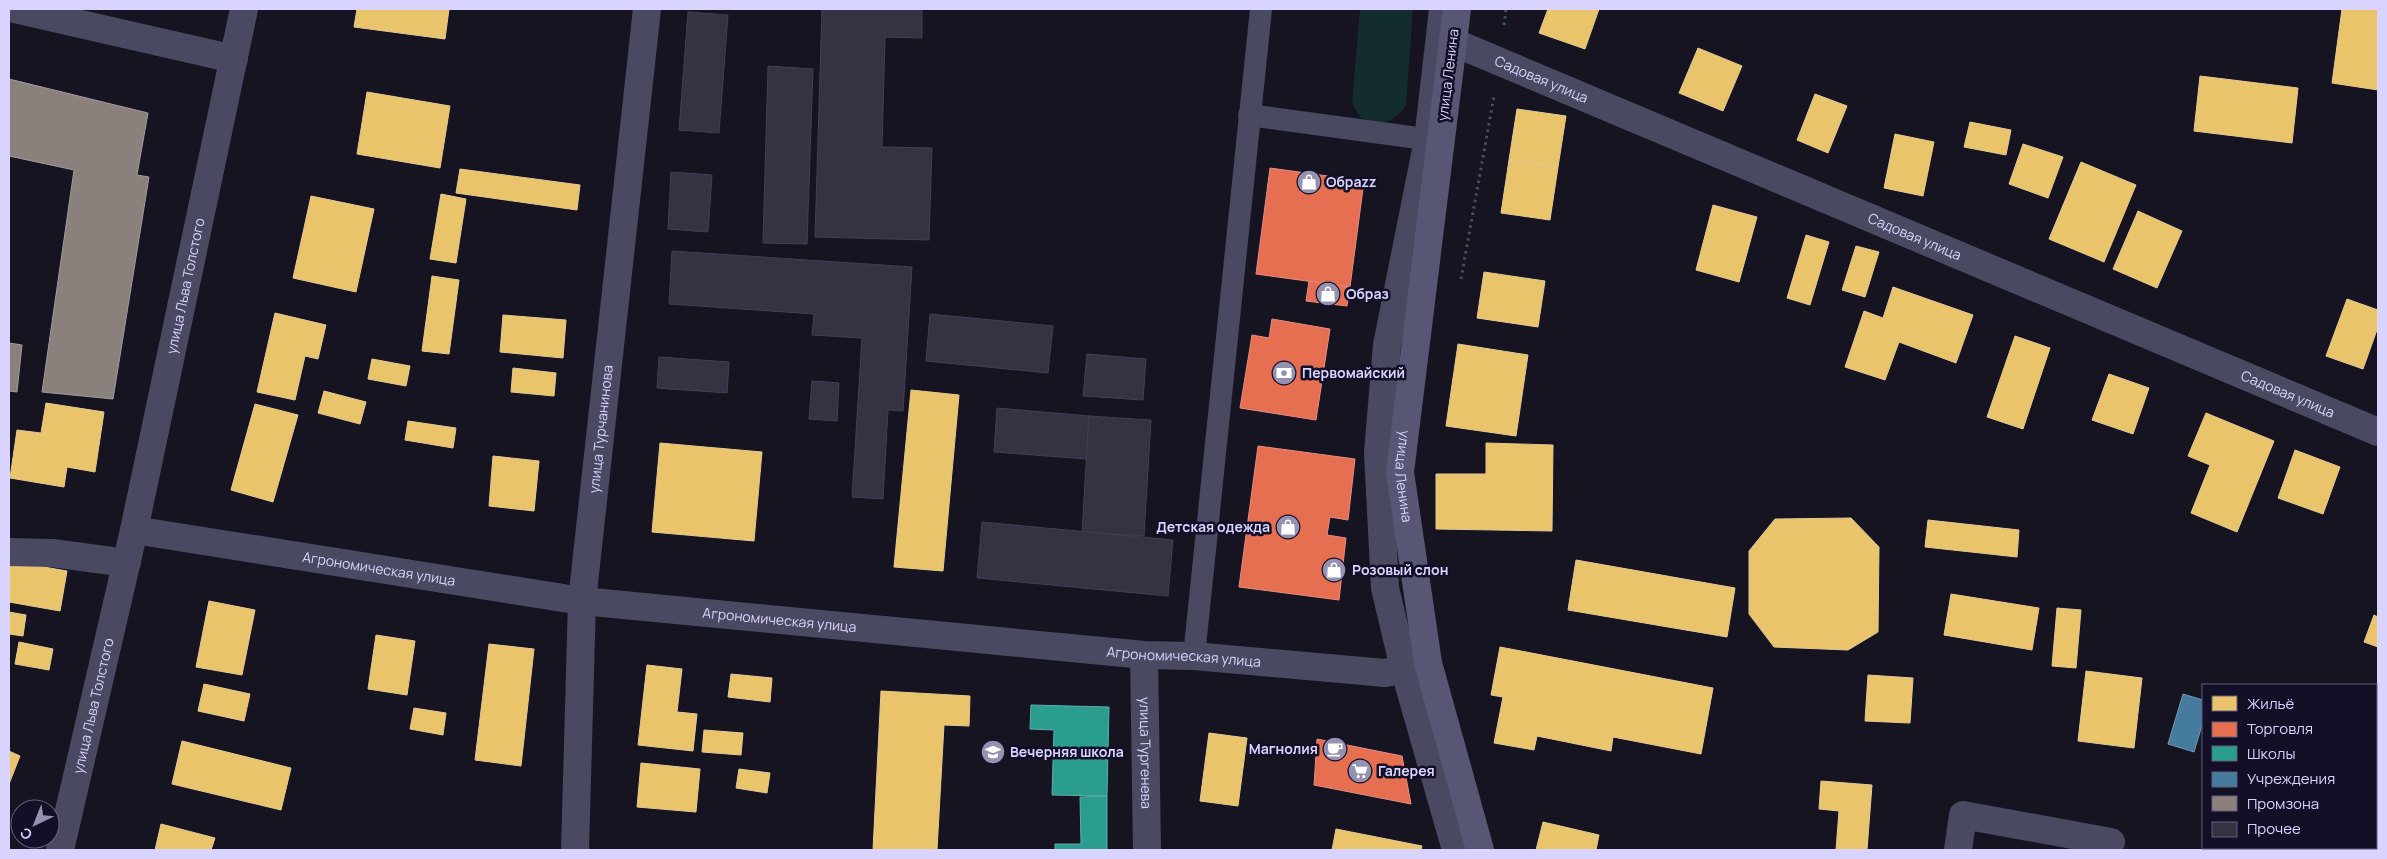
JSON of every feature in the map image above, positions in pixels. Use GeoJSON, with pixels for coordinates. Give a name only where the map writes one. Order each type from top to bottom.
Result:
{"type":"FeatureCollection","features":[{"type":"Feature","properties":{"kind":"street"},"geometry":{"type":"LineString","coordinates":[[14,9],[234,59]]}},
{"type":"Feature","properties":{"kind":"street","name":"улица Льва Толстого"},"geometry":{"type":"LineString","coordinates":[[60,850],[127,563],[244,9]]}},
{"type":"Feature","properties":{"kind":"street","name":"улица Турчанинова"},"geometry":{"type":"LineString","coordinates":[[575,850],[582,601],[647,9]]}},
{"type":"Feature","properties":{"kind":"street"},"geometry":{"type":"LineString","coordinates":[[1434,141],[1443,9]]}},
{"type":"Feature","properties":{"kind":"street","name":"улица Ленина"},"geometry":{"type":"LineString","coordinates":[[1457,9],[1453,42],[1434,141],[1400,472],[1416,665],[1480,850]]}},
{"type":"Feature","properties":{"kind":"street","name":"Садовая улица"},"geometry":{"type":"LineString","coordinates":[[1453,42],[2378,432]]}},
{"type":"Feature","properties":{"kind":"street","name":"Агрономическая улица"},"geometry":{"type":"LineString","coordinates":[[134,530],[582,601],[1144,655],[1194,656],[1385,673],[1416,665]]}},
{"type":"Feature","properties":{"kind":"street"},"geometry":{"type":"LineString","coordinates":[[9,552],[52,553],[127,563]]}},
{"type":"Feature","properties":{"kind":"street","name":"улица Тургенева"},"geometry":{"type":"LineString","coordinates":[[1144,655],[1147,850]]}},
{"type":"Feature","properties":{"kind":"street"},"geometry":{"type":"LineString","coordinates":[[1416,665],[1456,850]]}},
{"type":"Feature","properties":{"kind":"street"},"geometry":{"type":"LineString","coordinates":[[1958,850],[1963,815],[2111,842]]}},
{"type":"Feature","properties":{"kind":"lane"},"geometry":{"type":"LineString","coordinates":[[1194,656],[1261,9]]}},
{"type":"Feature","properties":{"kind":"lane"},"geometry":{"type":"LineString","coordinates":[[1249,115],[1434,141]]}},
{"type":"Feature","properties":{"kind":"path"},"geometry":{"type":"LineString","coordinates":[[1460,285],[1500,62],[1506,9]]}},
{"type":"Feature","properties":{"kind":"green space"},"geometry":{"type":"Polygon","coordinates":[[[1360,9],[1413,9],[1406,106],[1395,117],[1385,122],[1374,122],[1360,117],[1352,103],[1360,9]]]}},
{"type":"Feature","properties":{"kind":"building: Жильё"},"geometry":{"type":"Polygon","coordinates":[[[357,9],[449,9],[445,39],[354,27],[357,9]]]}},
{"type":"Feature","properties":{"kind":"building: Жильё"},"geometry":{"type":"Polygon","coordinates":[[[1548,9],[1599,9],[1585,49],[1539,33],[1548,9]]]}},
{"type":"Feature","properties":{"kind":"building: Жильё"},"geometry":{"type":"Polygon","coordinates":[[[2342,9],[2378,9],[2378,90],[2332,83],[2342,9]]]}},
{"type":"Feature","properties":{"kind":"building: Жильё"},"geometry":{"type":"Polygon","coordinates":[[[1698,48],[1742,66],[1723,111],[1679,93],[1698,48]]]}},
{"type":"Feature","properties":{"kind":"building: Жильё"},"geometry":{"type":"Polygon","coordinates":[[[2200,76],[2298,88],[2292,143],[2194,131],[2200,76]]]}},
{"type":"Feature","properties":{"kind":"building: Жильё"},"geometry":{"type":"Polygon","coordinates":[[[367,92],[450,106],[440,168],[357,154],[367,92]]]}},
{"type":"Feature","properties":{"kind":"building: Жильё"},"geometry":{"type":"Polygon","coordinates":[[[1815,94],[1847,106],[1828,153],[1797,140],[1815,94]]]}},
{"type":"Feature","properties":{"kind":"building: Жильё"},"geometry":{"type":"Polygon","coordinates":[[[1517,109],[1566,116],[1558,167],[1509,160],[1517,109]]]}},
{"type":"Feature","properties":{"kind":"building: Жильё"},"geometry":{"type":"Polygon","coordinates":[[[1970,122],[2011,130],[2006,155],[1964,147],[1970,122]]]}},
{"type":"Feature","properties":{"kind":"building: Жильё"},"geometry":{"type":"Polygon","coordinates":[[[1895,134],[1934,142],[1923,196],[1884,188],[1895,134]]]}},
{"type":"Feature","properties":{"kind":"building: Жильё"},"geometry":{"type":"Polygon","coordinates":[[[2023,144],[2063,157],[2048,198],[2009,184],[2023,144]]]}},
{"type":"Feature","properties":{"kind":"building: Жильё"},"geometry":{"type":"Polygon","coordinates":[[[1509,160],[1558,167],[1550,220],[1501,213],[1509,160]]]}},
{"type":"Feature","properties":{"kind":"building: Жильё"},"geometry":{"type":"Polygon","coordinates":[[[2081,162],[2136,185],[2104,262],[2049,239],[2081,162]]]}},
{"type":"Feature","properties":{"kind":"building: Жильё"},"geometry":{"type":"Polygon","coordinates":[[[460,169],[580,185],[577,210],[456,193],[460,169]]]}},
{"type":"Feature","properties":{"kind":"building: Жильё"},"geometry":{"type":"Polygon","coordinates":[[[441,194],[466,199],[456,263],[430,259],[441,194]]]}},
{"type":"Feature","properties":{"kind":"building: Жильё"},"geometry":{"type":"Polygon","coordinates":[[[311,196],[374,209],[356,292],[293,278],[311,196]]]}},
{"type":"Feature","properties":{"kind":"building: Жильё"},"geometry":{"type":"Polygon","coordinates":[[[1713,205],[1757,217],[1739,282],[1696,270],[1713,205]]]}},
{"type":"Feature","properties":{"kind":"building: Жильё"},"geometry":{"type":"Polygon","coordinates":[[[2138,211],[2182,231],[2157,288],[2113,269],[2138,211]]]}},
{"type":"Feature","properties":{"kind":"building: Жильё"},"geometry":{"type":"Polygon","coordinates":[[[1806,235],[1829,242],[1810,305],[1787,298],[1806,235]]]}},
{"type":"Feature","properties":{"kind":"building: Жильё"},"geometry":{"type":"Polygon","coordinates":[[[1856,246],[1879,252],[1865,297],[1842,290],[1856,246]]]}},
{"type":"Feature","properties":{"kind":"building: Жильё"},"geometry":{"type":"Polygon","coordinates":[[[1484,272],[1545,281],[1538,327],[1477,318],[1484,272]]]}},
{"type":"Feature","properties":{"kind":"building: Жильё"},"geometry":{"type":"Polygon","coordinates":[[[432,276],[459,280],[449,354],[422,351],[432,276]]]}},
{"type":"Feature","properties":{"kind":"building: Жильё"},"geometry":{"type":"Polygon","coordinates":[[[1893,287],[1973,315],[1956,363],[1899,342],[1885,380],[1845,367],[1864,311],[1883,318],[1893,287]]]}},
{"type":"Feature","properties":{"kind":"building: Жильё"},"geometry":{"type":"Polygon","coordinates":[[[2347,299],[2378,310],[2378,327],[2363,369],[2326,356],[2347,299]]]}},
{"type":"Feature","properties":{"kind":"building: Жильё"},"geometry":{"type":"Polygon","coordinates":[[[275,313],[326,325],[318,359],[305,356],[295,400],[257,392],[275,313]]]}},
{"type":"Feature","properties":{"kind":"building: Жильё"},"geometry":{"type":"Polygon","coordinates":[[[503,315],[566,320],[563,358],[500,352],[503,315]]]}},
{"type":"Feature","properties":{"kind":"building: Жильё"},"geometry":{"type":"Polygon","coordinates":[[[2015,336],[2050,348],[2023,429],[1987,417],[2015,336]]]}},
{"type":"Feature","properties":{"kind":"building: Жильё"},"geometry":{"type":"Polygon","coordinates":[[[1458,344],[1528,355],[1516,436],[1446,426],[1458,344]]]}},
{"type":"Feature","properties":{"kind":"building: Жильё"},"geometry":{"type":"Polygon","coordinates":[[[372,359],[410,366],[406,386],[368,379],[372,359]]]}},
{"type":"Feature","properties":{"kind":"building: Жильё"},"geometry":{"type":"Polygon","coordinates":[[[513,368],[556,373],[554,396],[511,392],[513,368]]]}},
{"type":"Feature","properties":{"kind":"building: Жильё"},"geometry":{"type":"Polygon","coordinates":[[[2109,374],[2149,388],[2133,434],[2092,420],[2109,374]]]}},
{"type":"Feature","properties":{"kind":"building: Жильё"},"geometry":{"type":"Polygon","coordinates":[[[911,390],[959,395],[943,571],[894,567],[911,390]]]}},
{"type":"Feature","properties":{"kind":"building: Жильё"},"geometry":{"type":"Polygon","coordinates":[[[324,391],[366,402],[360,424],[318,413],[324,391]]]}},
{"type":"Feature","properties":{"kind":"building: Жильё"},"geometry":{"type":"Polygon","coordinates":[[[46,403],[104,412],[95,472],[67,467],[64,487],[10,478],[17,430],[41,433],[46,403]]]}},
{"type":"Feature","properties":{"kind":"building: Жильё"},"geometry":{"type":"Polygon","coordinates":[[[255,404],[298,415],[273,502],[231,490],[255,404]]]}},
{"type":"Feature","properties":{"kind":"building: Жильё"},"geometry":{"type":"Polygon","coordinates":[[[2206,413],[2274,441],[2237,532],[2191,513],[2210,465],[2188,456],[2206,413]]]}},
{"type":"Feature","properties":{"kind":"building: Жильё"},"geometry":{"type":"Polygon","coordinates":[[[408,421],[456,428],[453,448],[405,440],[408,421]]]}},
{"type":"Feature","properties":{"kind":"building: Жильё"},"geometry":{"type":"Polygon","coordinates":[[[660,443],[762,452],[754,541],[652,532],[660,443]]]}},
{"type":"Feature","properties":{"kind":"building: Жильё"},"geometry":{"type":"Polygon","coordinates":[[[1486,443],[1553,445],[1552,531],[1436,529],[1436,474],[1486,474],[1486,443]]]}},
{"type":"Feature","properties":{"kind":"building: Жильё"},"geometry":{"type":"Polygon","coordinates":[[[2295,450],[2340,467],[2323,514],[2278,498],[2295,450]]]}},
{"type":"Feature","properties":{"kind":"building: Жильё"},"geometry":{"type":"Polygon","coordinates":[[[493,456],[539,461],[534,511],[489,506],[493,456]]]}},
{"type":"Feature","properties":{"kind":"building: Жильё"},"geometry":{"type":"Polygon","coordinates":[[[1851,518],[1879,547],[1878,632],[1848,650],[1774,647],[1749,614],[1749,551],[1775,519],[1851,518]]]}},
{"type":"Feature","properties":{"kind":"building: Жильё"},"geometry":{"type":"Polygon","coordinates":[[[1928,520],[2019,530],[2017,557],[1925,547],[1928,520]]]}},
{"type":"Feature","properties":{"kind":"building: Жильё"},"geometry":{"type":"Polygon","coordinates":[[[1576,560],[1735,588],[1727,637],[1568,610],[1576,560]]]}},
{"type":"Feature","properties":{"kind":"building: Жильё"},"geometry":{"type":"Polygon","coordinates":[[[9,561],[67,571],[60,611],[9,602],[9,561]]]}},
{"type":"Feature","properties":{"kind":"building: Жильё"},"geometry":{"type":"Polygon","coordinates":[[[1951,594],[2039,608],[2032,650],[1944,635],[1951,594]]]}},
{"type":"Feature","properties":{"kind":"building: Жильё"},"geometry":{"type":"Polygon","coordinates":[[[209,601],[255,610],[242,675],[196,667],[209,601]]]}},
{"type":"Feature","properties":{"kind":"building: Жильё"},"geometry":{"type":"Polygon","coordinates":[[[2057,608],[2081,610],[2076,668],[2052,666],[2057,608]]]}},
{"type":"Feature","properties":{"kind":"building: Жильё"},"geometry":{"type":"Polygon","coordinates":[[[9,612],[26,615],[23,636],[9,634],[9,612]]]}},
{"type":"Feature","properties":{"kind":"building: Жильё"},"geometry":{"type":"Polygon","coordinates":[[[2374,615],[2378,617],[2378,647],[2364,642],[2374,615]]]}},
{"type":"Feature","properties":{"kind":"building: Жильё"},"geometry":{"type":"Polygon","coordinates":[[[376,635],[415,641],[407,695],[368,689],[376,635]]]}},
{"type":"Feature","properties":{"kind":"building: Жильё"},"geometry":{"type":"Polygon","coordinates":[[[19,642],[53,649],[49,670],[15,664],[19,642]]]}},
{"type":"Feature","properties":{"kind":"building: Жильё"},"geometry":{"type":"Polygon","coordinates":[[[489,644],[534,649],[521,766],[475,760],[489,644]]]}},
{"type":"Feature","properties":{"kind":"building: Жильё"},"geometry":{"type":"Polygon","coordinates":[[[1500,647],[1713,688],[1701,754],[1613,737],[1611,751],[1537,736],[1534,750],[1494,743],[1503,697],[1491,695],[1500,647]]]}},
{"type":"Feature","properties":{"kind":"building: Жильё"},"geometry":{"type":"Polygon","coordinates":[[[647,665],[682,669],[677,712],[697,714],[693,751],[638,745],[647,665]]]}},
{"type":"Feature","properties":{"kind":"building: Жильё"},"geometry":{"type":"Polygon","coordinates":[[[2086,671],[2142,678],[2134,748],[2078,741],[2086,671]]]}},
{"type":"Feature","properties":{"kind":"building: Жильё"},"geometry":{"type":"Polygon","coordinates":[[[731,674],[772,678],[770,702],[728,697],[731,674]]]}},
{"type":"Feature","properties":{"kind":"building: Жильё"},"geometry":{"type":"Polygon","coordinates":[[[1868,675],[1913,678],[1910,723],[1865,721],[1868,675]]]}},
{"type":"Feature","properties":{"kind":"building: Жильё"},"geometry":{"type":"Polygon","coordinates":[[[204,684],[250,694],[244,721],[198,711],[204,684]]]}},
{"type":"Feature","properties":{"kind":"building: Жильё"},"geometry":{"type":"Polygon","coordinates":[[[881,691],[970,696],[969,726],[944,725],[937,850],[873,850],[881,691]]]}},
{"type":"Feature","properties":{"kind":"building: Жильё"},"geometry":{"type":"Polygon","coordinates":[[[414,708],[446,713],[443,735],[410,729],[414,708]]]}},
{"type":"Feature","properties":{"kind":"building: Жильё"},"geometry":{"type":"Polygon","coordinates":[[[704,730],[743,733],[741,755],[702,752],[704,730]]]}},
{"type":"Feature","properties":{"kind":"building: Жильё"},"geometry":{"type":"Polygon","coordinates":[[[1209,733],[1247,738],[1238,806],[1200,801],[1209,733]]]}},
{"type":"Feature","properties":{"kind":"building: Жильё"},"geometry":{"type":"Polygon","coordinates":[[[182,741],[291,768],[281,810],[172,784],[182,741]]]}},
{"type":"Feature","properties":{"kind":"building: Жильё"},"geometry":{"type":"Polygon","coordinates":[[[9,751],[20,756],[9,784],[9,751]]]}},
{"type":"Feature","properties":{"kind":"building: Жильё"},"geometry":{"type":"Polygon","coordinates":[[[641,763],[700,769],[696,812],[637,807],[641,763]]]}},
{"type":"Feature","properties":{"kind":"building: Жильё"},"geometry":{"type":"Polygon","coordinates":[[[739,769],[770,773],[767,793],[736,788],[739,769]]]}},
{"type":"Feature","properties":{"kind":"building: Жильё"},"geometry":{"type":"Polygon","coordinates":[[[1821,781],[1872,785],[1867,850],[1836,850],[1839,811],[1819,809],[1821,781]]]}},
{"type":"Feature","properties":{"kind":"building: Жильё"},"geometry":{"type":"Polygon","coordinates":[[[1543,822],[1599,835],[1596,850],[1536,850],[1543,822]]]}},
{"type":"Feature","properties":{"kind":"building: Жильё"},"geometry":{"type":"Polygon","coordinates":[[[161,824],[215,838],[211,850],[155,850],[161,824]]]}},
{"type":"Feature","properties":{"kind":"building: Жильё"},"geometry":{"type":"Polygon","coordinates":[[[1336,829],[1422,846],[1421,850],[1332,850],[1336,829]]]}},
{"type":"Feature","properties":{"kind":"building: Торговля"},"geometry":{"type":"Polygon","coordinates":[[[1270,168],[1364,181],[1350,287],[1256,274],[1270,168]]]}},
{"type":"Feature","properties":{"kind":"building: Торговля","name":"Образ"},"geometry":{"type":"Polygon","coordinates":[[[1309,281],[1350,287],[1347,306],[1306,301],[1309,281]]]}},
{"type":"Feature","properties":{"kind":"building: Торговля","name":"Первомайский"},"geometry":{"type":"Polygon","coordinates":[[[1272,319],[1330,329],[1316,420],[1240,408],[1252,335],[1269,338],[1272,319]]]}},
{"type":"Feature","properties":{"kind":"building: Торговля","name":"Детская одежда"},"geometry":{"type":"Polygon","coordinates":[[[1258,446],[1355,459],[1348,520],[1330,517],[1327,535],[1346,538],[1339,600],[1239,587],[1258,446]]]}},
{"type":"Feature","properties":{"kind":"building: Торговля","name":"Галерея"},"geometry":{"type":"Polygon","coordinates":[[[1317,739],[1402,756],[1411,804],[1314,785],[1317,739]]]}},
{"type":"Feature","properties":{"kind":"building: Школы"},"geometry":{"type":"Polygon","coordinates":[[[1031,705],[1109,707],[1107,796],[1052,795],[1054,730],[1030,729],[1031,705]]]}},
{"type":"Feature","properties":{"kind":"building: Школы"},"geometry":{"type":"Polygon","coordinates":[[[2377,748],[2378,749],[2377,814],[2377,748]]]}},
{"type":"Feature","properties":{"kind":"building: Школы"},"geometry":{"type":"Polygon","coordinates":[[[1107,796],[1107,850],[1055,850],[1055,844],[1081,844],[1080,797],[1107,796]]]}},
{"type":"Feature","properties":{"kind":"building: Школы"},"geometry":{"type":"Polygon","coordinates":[[[2238,849],[2326,849],[2326,850],[2238,849]]]}},
{"type":"Feature","properties":{"kind":"building: Учреждения"},"geometry":{"type":"Polygon","coordinates":[[[2183,694],[2202,700],[2202,725],[2194,752],[2168,744],[2183,694]]]}},
{"type":"Feature","properties":{"kind":"building: Промзона"},"geometry":{"type":"Polygon","coordinates":[[[9,79],[148,113],[137,175],[149,177],[113,399],[42,392],[74,170],[9,156],[9,79]]]}},
{"type":"Feature","properties":{"kind":"building: Промзона"},"geometry":{"type":"Polygon","coordinates":[[[9,343],[22,345],[17,392],[9,391],[9,343]]]}},
{"type":"Feature","properties":{"kind":"building: Прочее"},"geometry":{"type":"Polygon","coordinates":[[[822,9],[922,9],[922,38],[885,37],[882,147],[932,148],[929,240],[815,237],[822,9]]]}},
{"type":"Feature","properties":{"kind":"building: Прочее"},"geometry":{"type":"Polygon","coordinates":[[[688,12],[728,15],[719,133],[679,130],[688,12]]]}},
{"type":"Feature","properties":{"kind":"building: Прочее"},"geometry":{"type":"Polygon","coordinates":[[[768,66],[813,69],[807,244],[763,243],[768,66]]]}},
{"type":"Feature","properties":{"kind":"building: Прочее"},"geometry":{"type":"Polygon","coordinates":[[[671,172],[712,175],[708,232],[668,229],[671,172]]]}},
{"type":"Feature","properties":{"kind":"building: Прочее"},"geometry":{"type":"Polygon","coordinates":[[[672,251],[912,267],[903,411],[888,410],[883,499],[852,497],[862,338],[812,335],[814,314],[669,304],[672,251]]]}},
{"type":"Feature","properties":{"kind":"building: Прочее"},"geometry":{"type":"Polygon","coordinates":[[[930,314],[1053,326],[1048,373],[926,361],[930,314]]]}},
{"type":"Feature","properties":{"kind":"building: Прочее"},"geometry":{"type":"Polygon","coordinates":[[[1087,354],[1146,359],[1143,400],[1083,396],[1087,354]]]}},
{"type":"Feature","properties":{"kind":"building: Прочее"},"geometry":{"type":"Polygon","coordinates":[[[659,357],[729,362],[727,393],[657,388],[659,357]]]}},
{"type":"Feature","properties":{"kind":"building: Прочее"},"geometry":{"type":"Polygon","coordinates":[[[812,381],[839,383],[837,421],[809,419],[812,381]]]}},
{"type":"Feature","properties":{"kind":"building: Прочее"},"geometry":{"type":"Polygon","coordinates":[[[997,408],[1089,416],[1086,459],[994,452],[997,408]]]}},
{"type":"Feature","properties":{"kind":"building: Прочее"},"geometry":{"type":"Polygon","coordinates":[[[1089,416],[1151,420],[1144,536],[1082,532],[1089,416]]]}},
{"type":"Feature","properties":{"kind":"building: Прочее"},"geometry":{"type":"Polygon","coordinates":[[[982,522],[1173,540],[1168,596],[977,578],[982,522]]]}},
{"type":"Feature","properties":{"kind":"place","name":"Обраzz"},"geometry":{"type":"Point","coordinates":[1309,182]}},
{"type":"Feature","properties":{"kind":"place","name":"Образ"},"geometry":{"type":"Point","coordinates":[1328,294]}},
{"type":"Feature","properties":{"kind":"place","name":"Первомайский"},"geometry":{"type":"Point","coordinates":[1284,373]}},
{"type":"Feature","properties":{"kind":"place","name":"Детская одежда"},"geometry":{"type":"Point","coordinates":[1288,527]}},
{"type":"Feature","properties":{"kind":"place","name":"Розовый слон"},"geometry":{"type":"Point","coordinates":[1334,570]}},
{"type":"Feature","properties":{"kind":"place","name":"Магнолия"},"geometry":{"type":"Point","coordinates":[1335,749]}},
{"type":"Feature","properties":{"kind":"place","name":"Вечерняя школа"},"geometry":{"type":"Point","coordinates":[993,752]}},
{"type":"Feature","properties":{"kind":"place","name":"Галерея"},"geometry":{"type":"Point","coordinates":[1360,771]}}]}
